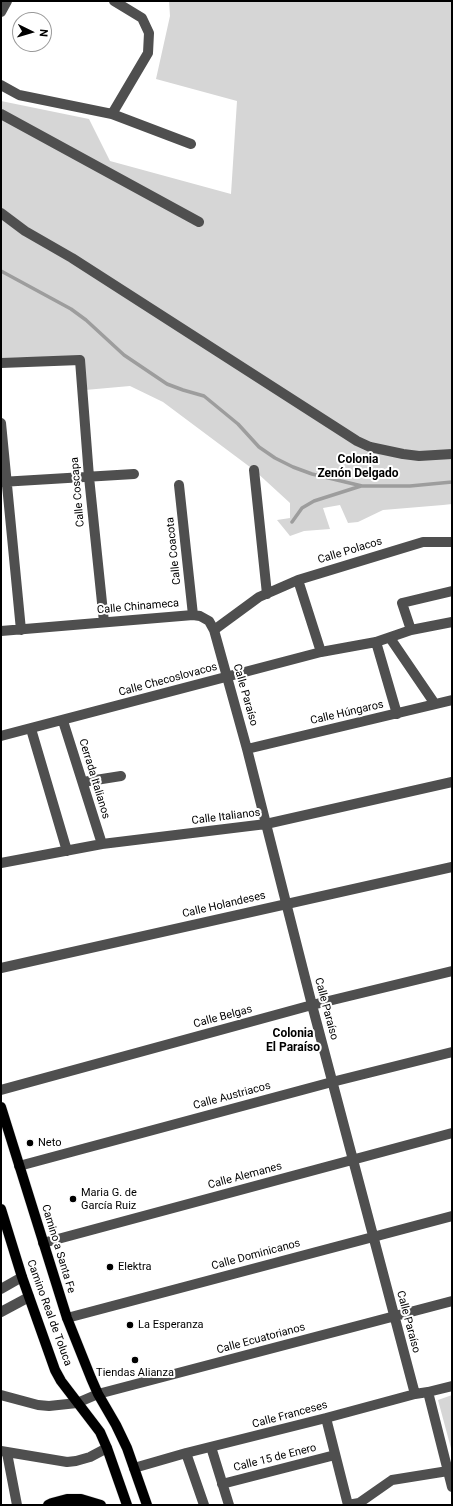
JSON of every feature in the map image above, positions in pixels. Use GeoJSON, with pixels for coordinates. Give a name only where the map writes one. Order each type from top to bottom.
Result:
{"type":"FeatureCollection","features":[{"type":"Feature","properties":{"kind":"main road","name":"Camino a Santa Fe"},"geometry":{"type":"LineString","coordinates":[[1,1107],[67,1318],[83,1361],[98,1394]]}},
{"type":"Feature","properties":{"kind":"main road","name":"Camino Real de Toluca"},"geometry":{"type":"LineString","coordinates":[[1,1209],[22,1277],[56,1370],[61,1381],[100,1432],[127,1505]]}},
{"type":"Feature","properties":{"kind":"main road"},"geometry":{"type":"LineString","coordinates":[[98,1394],[127,1448],[147,1505]]}},
{"type":"Feature","properties":{"kind":"main road"},"geometry":{"type":"LineString","coordinates":[[48,1505],[52,1502],[67,1499],[82,1499],[101,1505]]}},
{"type":"Feature","properties":{"kind":"street"},"geometry":{"type":"LineString","coordinates":[[1,12],[7,1]]}},
{"type":"Feature","properties":{"kind":"street"},"geometry":{"type":"LineString","coordinates":[[112,114],[148,53],[149,33],[142,18],[114,1]]}},
{"type":"Feature","properties":{"kind":"street"},"geometry":{"type":"LineString","coordinates":[[1,85],[19,94],[112,114],[190,144]]}},
{"type":"Feature","properties":{"kind":"street"},"geometry":{"type":"LineString","coordinates":[[1,114],[199,222]]}},
{"type":"Feature","properties":{"kind":"street"},"geometry":{"type":"LineString","coordinates":[[1,213],[25,231],[72,258],[357,441],[370,447],[403,454],[432,456],[452,454]]}},
{"type":"Feature","properties":{"kind":"street","name":"Calle Coscapa"},"geometry":{"type":"LineString","coordinates":[[1,363],[80,360],[89,477],[104,622]]}},
{"type":"Feature","properties":{"kind":"street"},"geometry":{"type":"LineString","coordinates":[[1,423],[4,482],[21,630]]}},
{"type":"Feature","properties":{"kind":"street"},"geometry":{"type":"LineString","coordinates":[[214,630],[263,596],[254,470]]}},
{"type":"Feature","properties":{"kind":"street"},"geometry":{"type":"LineString","coordinates":[[4,482],[134,474]]}},
{"type":"Feature","properties":{"kind":"street","name":"Calle Coacota"},"geometry":{"type":"LineString","coordinates":[[179,485],[193,615]]}},
{"type":"Feature","properties":{"kind":"street","name":"Calle Polacos"},"geometry":{"type":"LineString","coordinates":[[263,596],[298,580],[423,542],[452,542]]}},
{"type":"Feature","properties":{"kind":"street"},"geometry":{"type":"LineString","coordinates":[[298,580],[321,652]]}},
{"type":"Feature","properties":{"kind":"street"},"geometry":{"type":"LineString","coordinates":[[411,630],[402,603],[452,591]]}},
{"type":"Feature","properties":{"kind":"street","name":"Calle Chinameca"},"geometry":{"type":"LineString","coordinates":[[1,631],[193,615],[200,616],[209,621],[214,630]]}},
{"type":"Feature","properties":{"kind":"street","name":"Calle Checoslovacos"},"geometry":{"type":"LineString","coordinates":[[1,736],[63,721],[321,652],[376,642],[411,630],[452,622]]}},
{"type":"Feature","properties":{"kind":"street","name":"Calle Paraíso"},"geometry":{"type":"LineString","coordinates":[[214,630],[247,749],[332,1082],[415,1394]]}},
{"type":"Feature","properties":{"kind":"street"},"geometry":{"type":"LineString","coordinates":[[390,638],[435,704]]}},
{"type":"Feature","properties":{"kind":"street"},"geometry":{"type":"LineString","coordinates":[[376,642],[397,714]]}},
{"type":"Feature","properties":{"kind":"street","name":"Calle Húngaros"},"geometry":{"type":"LineString","coordinates":[[247,749],[452,700]]}},
{"type":"Feature","properties":{"kind":"street","name":"Cerrada Italianos"},"geometry":{"type":"LineString","coordinates":[[63,721],[102,844]]}},
{"type":"Feature","properties":{"kind":"street"},"geometry":{"type":"LineString","coordinates":[[31,729],[67,851]]}},
{"type":"Feature","properties":{"kind":"street"},"geometry":{"type":"LineString","coordinates":[[83,782],[121,776]]}},
{"type":"Feature","properties":{"kind":"street","name":"Calle Italianos"},"geometry":{"type":"LineString","coordinates":[[1,863],[102,844],[266,824],[452,782]]}},
{"type":"Feature","properties":{"kind":"street","name":"Calle Holandeses"},"geometry":{"type":"LineString","coordinates":[[1,968],[286,903],[452,868]]}},
{"type":"Feature","properties":{"kind":"street","name":"Calle Belgas"},"geometry":{"type":"LineString","coordinates":[[1,1090],[312,1005],[452,971]]}},
{"type":"Feature","properties":{"kind":"street","name":"Calle Austriacos"},"geometry":{"type":"LineString","coordinates":[[19,1166],[332,1082],[452,1052]]}},
{"type":"Feature","properties":{"kind":"street","name":"Calle Alemanes"},"geometry":{"type":"LineString","coordinates":[[43,1243],[452,1133]]}},
{"type":"Feature","properties":{"kind":"street","name":"Calle Dominicanos"},"geometry":{"type":"LineString","coordinates":[[67,1318],[452,1216]]}},
{"type":"Feature","properties":{"kind":"street"},"geometry":{"type":"LineString","coordinates":[[1,1289],[22,1277]]}},
{"type":"Feature","properties":{"kind":"street"},"geometry":{"type":"LineString","coordinates":[[1,1312],[29,1297]]}},
{"type":"Feature","properties":{"kind":"street","name":"Calle Ecuatorianos"},"geometry":{"type":"LineString","coordinates":[[1,1395],[38,1405],[49,1406],[77,1403],[98,1394],[452,1301]]}},
{"type":"Feature","properties":{"kind":"street","name":"Calle Franceses"},"geometry":{"type":"LineString","coordinates":[[134,1468],[186,1453],[415,1394],[452,1386]]}},
{"type":"Feature","properties":{"kind":"street"},"geometry":{"type":"LineString","coordinates":[[428,1392],[452,1487]]}},
{"type":"Feature","properties":{"kind":"street"},"geometry":{"type":"LineString","coordinates":[[326,1418],[348,1505],[359,1503],[392,1480],[448,1471]]}},
{"type":"Feature","properties":{"kind":"street"},"geometry":{"type":"LineString","coordinates":[[211,1447],[229,1505]]}},
{"type":"Feature","properties":{"kind":"street"},"geometry":{"type":"LineString","coordinates":[[16,1505],[4,1452],[67,1462],[76,1462],[90,1457],[107,1448]]}},
{"type":"Feature","properties":{"kind":"street"},"geometry":{"type":"LineString","coordinates":[[186,1453],[204,1505]]}},
{"type":"Feature","properties":{"kind":"street","name":"Calle 15 de Enero"},"geometry":{"type":"LineString","coordinates":[[222,1484],[335,1455]]}},
{"type":"Feature","properties":{"kind":"shaded area"},"geometry":{"type":"Polygon","coordinates":[[[169,1],[452,1],[452,504],[383,510],[358,522],[348,523],[340,505],[323,508],[330,529],[304,531],[290,536],[277,520],[290,518],[290,503],[254,470],[163,402],[130,386],[85,390],[82,356],[1,358],[1,101],[89,119],[110,161],[231,194],[237,101],[156,79],[170,16],[169,1]]]}},
{"type":"Feature","properties":{"kind":"shaded area"},"geometry":{"type":"Polygon","coordinates":[[[452,1395],[452,1452],[438,1400],[452,1395]]]}},
{"type":"Feature","properties":{"kind":"waterway"},"geometry":{"type":"LineString","coordinates":[[1,271],[71,309],[86,320],[124,355],[167,384],[204,396],[238,424],[259,447],[275,458],[293,467],[312,474],[362,486],[410,486],[452,482]]}},
{"type":"Feature","properties":{"kind":"waterway"},"geometry":{"type":"LineString","coordinates":[[292,522],[302,508],[314,501],[361,486]]}},
{"type":"Feature","properties":{"kind":"place","name":"Neto"},"geometry":{"type":"Point","coordinates":[30,1143]}},
{"type":"Feature","properties":{"kind":"place","name":"Maria G. de García Ruiz"},"geometry":{"type":"Point","coordinates":[73,1199]}},
{"type":"Feature","properties":{"kind":"place","name":"Elektra"},"geometry":{"type":"Point","coordinates":[110,1267]}},
{"type":"Feature","properties":{"kind":"place","name":"La Esperanza"},"geometry":{"type":"Point","coordinates":[130,1325]}},
{"type":"Feature","properties":{"kind":"place","name":"Tiendas Alianza"},"geometry":{"type":"Point","coordinates":[135,1360]}},
{"type":"Feature","properties":{"kind":"district","name":"Colonia Zenón Delgado"},"geometry":{"type":"Point","coordinates":[358,467]}},
{"type":"Feature","properties":{"kind":"district","name":"Colonia El Paraíso"},"geometry":{"type":"Point","coordinates":[293,1041]}}]}
